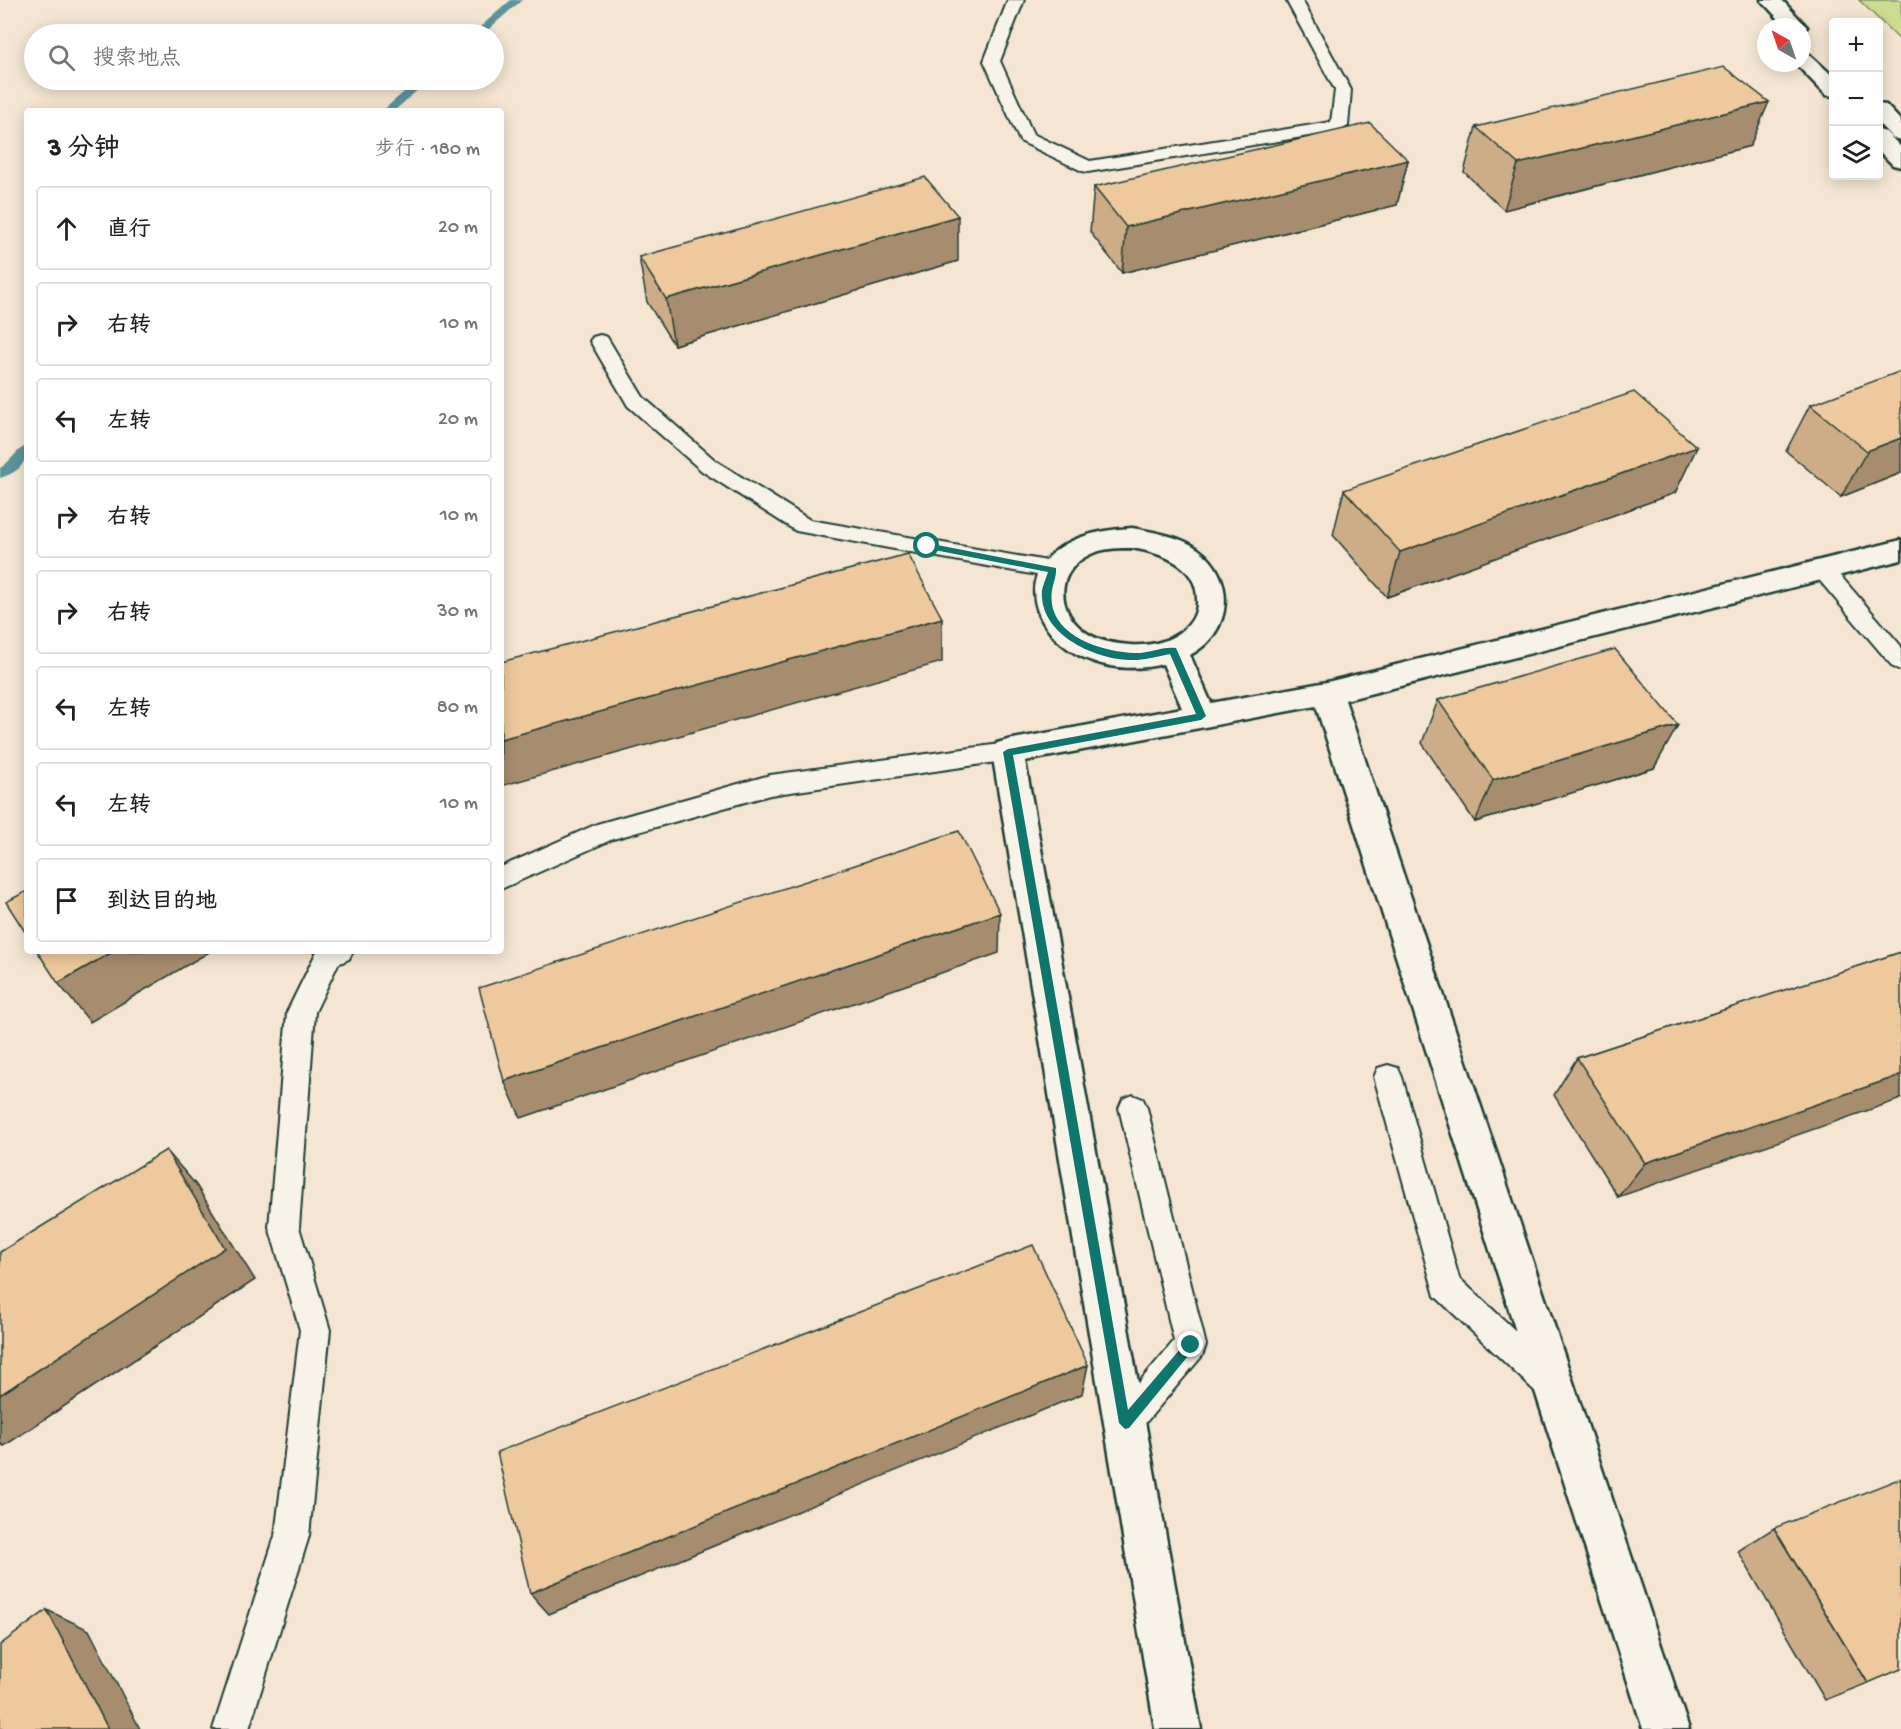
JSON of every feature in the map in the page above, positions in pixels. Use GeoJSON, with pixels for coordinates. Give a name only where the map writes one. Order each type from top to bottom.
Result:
{"type":"FeatureCollection","features":[{"type":"Feature","properties":{"kind":"street"},"geometry":{"type":"LineString","coordinates":[[1762,3],[1769,18]]}},
{"type":"Feature","properties":{"kind":"street"},"geometry":{"type":"LineString","coordinates":[[1762,3],[1784,18]]}},
{"type":"Feature","properties":{"kind":"street"},"geometry":{"type":"LineString","coordinates":[[1811,41],[1829,60]]}},
{"type":"Feature","properties":{"kind":"street"},"geometry":{"type":"LineString","coordinates":[[1811,67],[1829,86]]}},
{"type":"Feature","properties":{"kind":"street"},"geometry":{"type":"LineString","coordinates":[[1883,115],[1901,133]]}},
{"type":"Feature","properties":{"kind":"street"},"geometry":{"type":"LineString","coordinates":[[1883,141],[1901,160]]}},
{"type":"Feature","properties":{"kind":"street"},"geometry":{"type":"LineString","coordinates":[[1132,538],[1160,543],[1188,556],[1205,573],[1214,594],[1212,614],[1195,638],[1173,651],[1136,657],[1101,652],[1075,640],[1057,623],[1050,611],[1046,590],[1053,570],[1077,549],[1101,540],[1132,538]]}},
{"type":"Feature","properties":{"kind":"street"},"geometry":{"type":"LineString","coordinates":[[1178,1729],[1008,752],[1327,693],[1901,550]]}},
{"type":"Feature","properties":{"kind":"street"},"geometry":{"type":"LineString","coordinates":[[1173,651],[1201,716]]}},
{"type":"Feature","properties":{"kind":"street"},"geometry":{"type":"LineString","coordinates":[[1327,693],[1666,1729]]}},
{"type":"Feature","properties":{"kind":"lane"},"geometry":{"type":"LineString","coordinates":[[1016,0],[992,61],[1026,137],[1088,167],[1339,126],[1343,90],[1294,0]]}},
{"type":"Feature","properties":{"kind":"lane"},"geometry":{"type":"LineString","coordinates":[[600,341],[635,401],[709,466],[804,526],[1053,570]]}},
{"type":"Feature","properties":{"kind":"lane"},"geometry":{"type":"LineString","coordinates":[[1823,570],[1901,661]]}},
{"type":"Feature","properties":{"kind":"lane"},"geometry":{"type":"LineString","coordinates":[[504,878],[606,831],[770,785],[1008,752]]}},
{"type":"Feature","properties":{"kind":"lane"},"geometry":{"type":"LineString","coordinates":[[231,1729],[292,1536],[315,1330],[284,1227],[301,1012],[328,956],[332,954]]}},
{"type":"Feature","properties":{"kind":"lane"},"geometry":{"type":"LineString","coordinates":[[1388,1077],[1446,1286],[1554,1387]]}},
{"type":"Feature","properties":{"kind":"lane"},"geometry":{"type":"LineString","coordinates":[[1125,1423],[1191,1345],[1133,1108]]}},
{"type":"Feature","properties":{"kind":"green space"},"geometry":{"type":"Polygon","coordinates":[[[1859,0],[1901,0],[1901,41],[1883,23],[1883,18],[1877,18],[1859,0]]]}},
{"type":"Feature","properties":{"kind":"building"},"geometry":{"type":"Polygon","coordinates":[[[1724,67],[1769,102],[1518,164],[1476,127],[1724,67]]]}},
{"type":"Feature","properties":{"kind":"building"},"geometry":{"type":"Polygon","coordinates":[[[1370,123],[1408,160],[1126,227],[1094,187],[1370,123]]]}},
{"type":"Feature","properties":{"kind":"building"},"geometry":{"type":"Polygon","coordinates":[[[925,177],[958,216],[666,299],[639,257],[925,177]]]}},
{"type":"Feature","properties":{"kind":"building"},"geometry":{"type":"Polygon","coordinates":[[[1901,371],[1901,438],[1867,451],[1810,405],[1901,371]]]}},
{"type":"Feature","properties":{"kind":"building"},"geometry":{"type":"Polygon","coordinates":[[[1634,392],[1697,447],[1400,552],[1344,490],[1634,392]]]}},
{"type":"Feature","properties":{"kind":"building"},"geometry":{"type":"Polygon","coordinates":[[[908,554],[942,618],[504,738],[504,661],[908,554]]]}},
{"type":"Feature","properties":{"kind":"building"},"geometry":{"type":"Polygon","coordinates":[[[1615,649],[1678,725],[1493,780],[1438,700],[1615,649]]]}},
{"type":"Feature","properties":{"kind":"building"},"geometry":{"type":"Polygon","coordinates":[[[959,831],[1000,913],[504,1081],[479,988],[959,831]]]}},
{"type":"Feature","properties":{"kind":"building"},"geometry":{"type":"Polygon","coordinates":[[[24,893],[24,930],[6,902],[24,893]]]}},
{"type":"Feature","properties":{"kind":"building"},"geometry":{"type":"Polygon","coordinates":[[[1901,952],[1901,1075],[1645,1163],[1577,1058],[1901,952]]]}},
{"type":"Feature","properties":{"kind":"building"},"geometry":{"type":"Polygon","coordinates":[[[39,954],[109,954],[58,983],[39,954]]]}},
{"type":"Feature","properties":{"kind":"building"},"geometry":{"type":"Polygon","coordinates":[[[166,1150],[225,1248],[0,1395],[0,1252],[166,1150]]]}},
{"type":"Feature","properties":{"kind":"building"},"geometry":{"type":"Polygon","coordinates":[[[1033,1245],[1088,1365],[530,1593],[497,1452],[1033,1245]]]}},
{"type":"Feature","properties":{"kind":"building"},"geometry":{"type":"Polygon","coordinates":[[[1901,1478],[1901,1669],[1868,1683],[1774,1528],[1901,1478]]]}},
{"type":"Feature","properties":{"kind":"building"},"geometry":{"type":"Polygon","coordinates":[[[47,1610],[108,1729],[0,1729],[0,1645],[47,1610]]]}},
{"type":"Feature","properties":{"kind":"waterway"},"geometry":{"type":"LineString","coordinates":[[489,24],[517,0]]}},
{"type":"Feature","properties":{"kind":"waterway"},"geometry":{"type":"LineString","coordinates":[[391,108],[412,90]]}},
{"type":"Feature","properties":{"kind":"waterway"},"geometry":{"type":"LineString","coordinates":[[0,473],[15,466],[24,454]]}},
{"type":"Feature","properties":{"kind":"route"},"geometry":{"type":"LineString","coordinates":[[927,546],[1053,570],[1046,590],[1050,611],[1057,623],[1075,640],[1101,652],[1136,657],[1173,651],[1201,716],[1008,752],[1125,1423],[1191,1345]]}}]}
